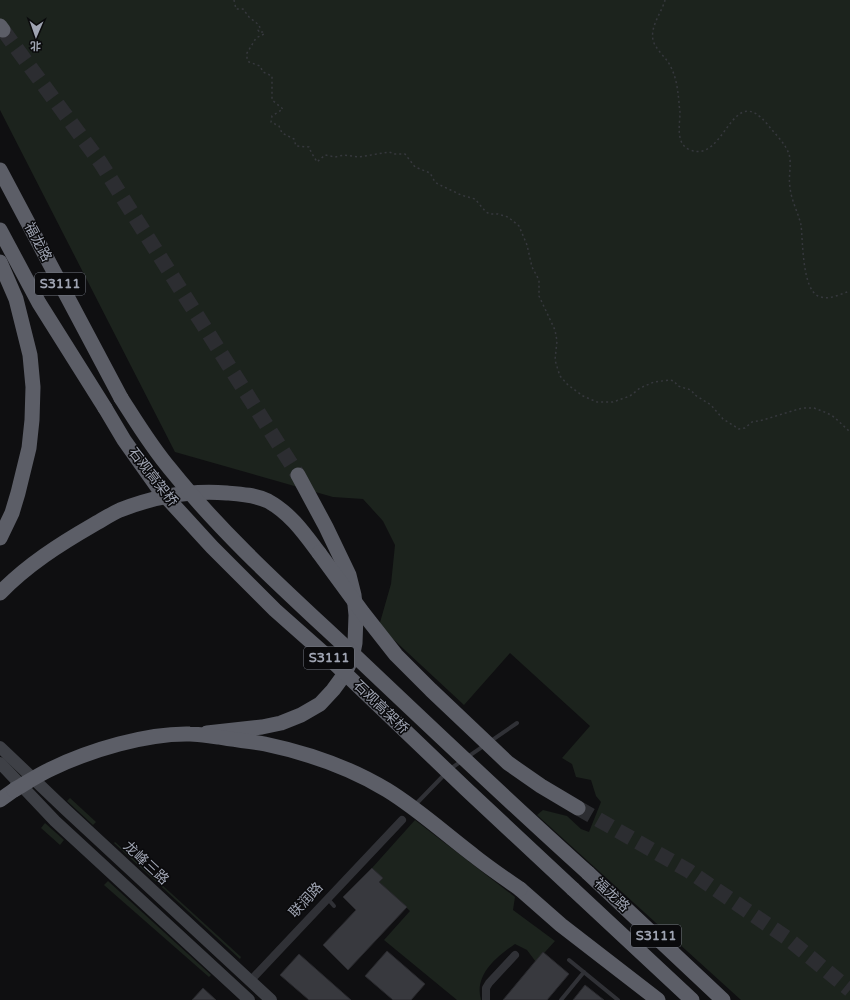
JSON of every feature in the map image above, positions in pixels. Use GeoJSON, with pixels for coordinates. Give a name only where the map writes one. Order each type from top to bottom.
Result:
{"type":"FeatureCollection","features":[{"type":"Feature","properties":{"kind":"highway","name":"福龙路"},"geometry":{"type":"LineString","coordinates":[[0,170],[121,398]]}},
{"type":"Feature","properties":{"kind":"highway","name":"福龙路"},"geometry":{"type":"LineString","coordinates":[[0,230],[39,303],[105,408]]}},
{"type":"Feature","properties":{"kind":"highway"},"geometry":{"type":"LineString","coordinates":[[0,262],[16,299],[30,355],[33,387],[29,448],[16,500],[0,538]]}},
{"type":"Feature","properties":{"kind":"highway","name":"石观高架桥"},"geometry":{"type":"LineString","coordinates":[[121,398],[170,470],[229,535],[504,797],[588,873]]}},
{"type":"Feature","properties":{"kind":"highway","name":"石观高架桥"},"geometry":{"type":"LineString","coordinates":[[105,408],[124,440],[158,488],[223,558],[270,605],[328,657],[573,889]]}},
{"type":"Feature","properties":{"kind":"highway"},"geometry":{"type":"LineString","coordinates":[[0,799],[51,769],[88,754],[147,738],[262,727],[281,723],[301,716],[320,704],[333,690],[344,675],[352,658],[354,643],[354,595],[349,575],[326,527],[298,475]]}},
{"type":"Feature","properties":{"kind":"highway"},"geometry":{"type":"LineString","coordinates":[[0,592],[39,559],[58,546],[118,511],[145,502],[176,495],[211,491],[241,494],[267,501],[287,514],[302,530],[362,613],[392,649],[431,690],[508,763],[541,786],[578,808]]}},
{"type":"Feature","properties":{"kind":"highway"},"geometry":{"type":"LineString","coordinates":[[192,734],[249,741],[320,758],[349,770],[386,789],[520,889],[561,925],[658,1000]]}},
{"type":"Feature","properties":{"kind":"highway","name":"福龙路"},"geometry":{"type":"LineString","coordinates":[[588,873],[723,1000]]}},
{"type":"Feature","properties":{"kind":"highway","name":"福龙路"},"geometry":{"type":"LineString","coordinates":[[573,889],[692,1000]]}},
{"type":"Feature","properties":{"kind":"main road","name":"龙峰三路"},"geometry":{"type":"LineString","coordinates":[[0,747],[271,1000]]}},
{"type":"Feature","properties":{"kind":"main road"},"geometry":{"type":"LineString","coordinates":[[0,763],[54,821],[240,997]]}},
{"type":"Feature","properties":{"kind":"main road"},"geometry":{"type":"LineString","coordinates":[[0,770],[12,775]]}},
{"type":"Feature","properties":{"kind":"main road","name":"联润路"},"geometry":{"type":"LineString","coordinates":[[240,997],[251,980]]}},
{"type":"Feature","properties":{"kind":"street","name":"联润路"},"geometry":{"type":"LineString","coordinates":[[251,980],[331,902],[404,818]]}},
{"type":"Feature","properties":{"kind":"street"},"geometry":{"type":"LineString","coordinates":[[486,1000],[486,988],[489,983],[515,955]]}},
{"type":"Feature","properties":{"kind":"lane"},"geometry":{"type":"LineString","coordinates":[[412,809],[452,767],[517,724]]}},
{"type":"Feature","properties":{"kind":"lane"},"geometry":{"type":"LineString","coordinates":[[569,960],[618,1000]]}},
{"type":"Feature","properties":{"kind":"lane"},"geometry":{"type":"LineString","coordinates":[[561,1000],[584,972]]}},
{"type":"Feature","properties":{"kind":"path"},"geometry":{"type":"LineString","coordinates":[[234,0],[236,8],[243,9],[249,17],[259,25],[260,28],[258,30],[260,33],[264,32],[264,34],[256,38],[247,53],[247,59],[249,62],[260,66],[263,72],[272,76],[272,100],[283,109],[272,116],[272,122],[279,126],[282,133],[292,138],[296,146],[310,147],[311,152],[318,162],[325,155],[359,157],[389,152],[395,154],[405,154],[415,167],[430,173],[435,182],[438,184],[461,195],[475,199],[490,214],[498,214],[508,217],[519,226],[528,245],[532,267],[539,280],[539,296],[555,330],[557,341],[555,353],[556,366],[564,380],[577,392],[597,402],[607,403],[630,396],[640,388],[654,382],[670,380],[674,381],[678,386],[691,390],[695,395],[711,405],[723,419],[740,429],[745,428],[752,422],[803,408],[814,408],[834,417],[850,433]]}},
{"type":"Feature","properties":{"kind":"path"},"geometry":{"type":"LineString","coordinates":[[665,0],[663,9],[652,30],[653,40],[656,47],[669,64],[676,79],[680,111],[679,135],[682,143],[689,149],[698,151],[705,150],[714,144],[736,116],[742,112],[756,112],[785,146],[789,155],[791,165],[789,182],[790,192],[800,223],[805,266],[808,282],[813,293],[819,297],[834,298],[850,291]]}},
{"type":"Feature","properties":{"kind":"shaded area"},"geometry":{"type":"Polygon","coordinates":[[[0,0],[850,0],[850,1000],[741,1000],[537,815],[543,810],[567,816],[581,829],[589,832],[601,802],[596,796],[591,780],[576,777],[572,764],[562,758],[590,726],[510,653],[464,705],[379,626],[391,584],[395,545],[383,521],[363,499],[333,497],[175,452],[0,110],[0,0]]]}},
{"type":"Feature","properties":{"kind":"shaded area"},"geometry":{"type":"Polygon","coordinates":[[[70,798],[96,822],[93,825],[67,801],[70,798]]]}},
{"type":"Feature","properties":{"kind":"shaded area"},"geometry":{"type":"Polygon","coordinates":[[[415,820],[515,897],[513,910],[555,941],[536,962],[527,950],[515,944],[501,955],[488,968],[484,975],[480,991],[481,1000],[457,1000],[384,940],[410,911],[379,882],[382,878],[372,868],[415,820]]]}},
{"type":"Feature","properties":{"kind":"shaded area"},"geometry":{"type":"Polygon","coordinates":[[[45,823],[64,840],[60,845],[41,828],[45,823]]]}},
{"type":"Feature","properties":{"kind":"shaded area"},"geometry":{"type":"Polygon","coordinates":[[[115,842],[241,957],[240,959],[114,843],[115,842]]]}},
{"type":"Feature","properties":{"kind":"shaded area"},"geometry":{"type":"Polygon","coordinates":[[[108,881],[211,975],[209,977],[104,885],[108,881]]]}},
{"type":"Feature","properties":{"kind":"building"},"geometry":{"type":"Polygon","coordinates":[[[372,868],[383,878],[379,882],[407,907],[348,970],[323,945],[356,910],[343,897],[372,868]]]}},
{"type":"Feature","properties":{"kind":"building"},"geometry":{"type":"Polygon","coordinates":[[[387,951],[425,984],[411,1000],[393,1000],[365,976],[387,951]]]}},
{"type":"Feature","properties":{"kind":"building"},"geometry":{"type":"Polygon","coordinates":[[[543,952],[569,974],[547,1000],[503,1000],[543,952]]]}},
{"type":"Feature","properties":{"kind":"building"},"geometry":{"type":"Polygon","coordinates":[[[299,954],[351,1000],[309,1000],[280,975],[299,954]]]}},
{"type":"Feature","properties":{"kind":"building"},"geometry":{"type":"Polygon","coordinates":[[[585,985],[604,1000],[573,1000],[585,985]]]}},
{"type":"Feature","properties":{"kind":"building"},"geometry":{"type":"Polygon","coordinates":[[[203,988],[216,1000],[192,1000],[203,988]]]}},
{"type":"Feature","properties":{"kind":"tunnel"},"geometry":{"type":"LineString","coordinates":[[3,30],[100,162],[298,475]]}},
{"type":"Feature","properties":{"kind":"tunnel"},"geometry":{"type":"LineString","coordinates":[[578,808],[689,871],[787,938],[850,990]]}}]}
